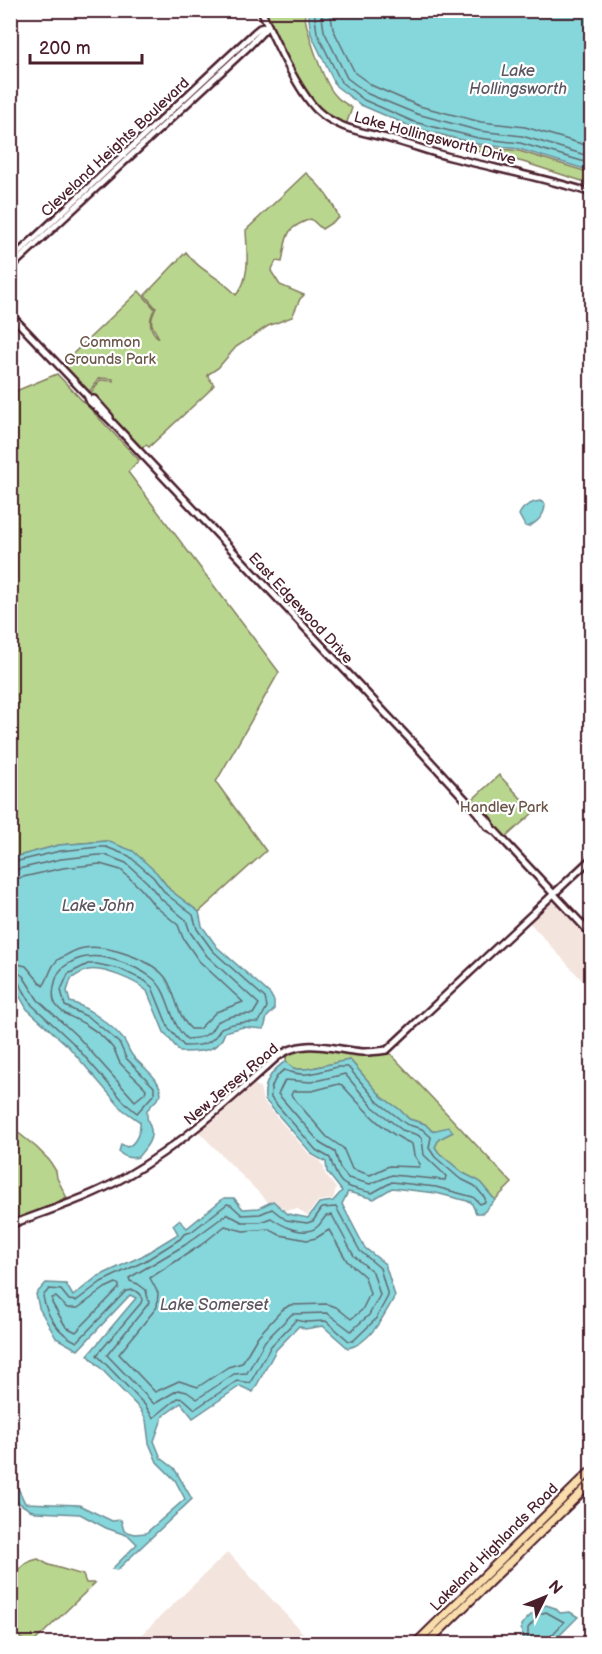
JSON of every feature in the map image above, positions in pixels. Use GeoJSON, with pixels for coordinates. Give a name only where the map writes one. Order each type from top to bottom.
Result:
{"type":"FeatureCollection","features":[{"type":"Feature","properties":{"kind":"main road","name":"Lakeland Highlands Road"},"geometry":{"type":"LineString","coordinates":[[415,1644],[591,1470]]}},
{"type":"Feature","properties":{"kind":"main road","name":"Lakeland Highlands Road"},"geometry":{"type":"LineString","coordinates":[[426,1644],[591,1482]]}},
{"type":"Feature","properties":{"kind":"main road"},"geometry":{"type":"LineString","coordinates":[[460,1599],[473,1598],[476,1588],[491,1574],[494,1566]]}},
{"type":"Feature","properties":{"kind":"street","name":"Lake Hollingsworth Drive"},"geometry":{"type":"LineString","coordinates":[[261,10],[302,91],[319,111],[334,121],[354,130],[449,157],[510,170],[591,193]]}},
{"type":"Feature","properties":{"kind":"street","name":"Cleveland Heights Boulevard"},"geometry":{"type":"LineString","coordinates":[[10,268],[59,219],[200,88],[255,32],[268,26]]}},
{"type":"Feature","properties":{"kind":"street","name":"Cleveland Heights Boulevard"},"geometry":{"type":"LineString","coordinates":[[10,261],[59,219]]}},
{"type":"Feature","properties":{"kind":"street","name":"East Edgewood Drive"},"geometry":{"type":"LineString","coordinates":[[10,314],[90,399],[94,399],[110,417],[110,420],[476,811],[481,813],[492,828],[591,935]]}},
{"type":"Feature","properties":{"kind":"street","name":"New Jersey Road"},"geometry":{"type":"LineString","coordinates":[[10,1226],[88,1195],[123,1179],[147,1164],[195,1131],[287,1050],[308,1045],[362,1052],[387,1050],[591,858]]}},
{"type":"Feature","properties":{"kind":"shaded area"},"geometry":{"type":"Polygon","coordinates":[[[553,897],[591,938],[591,990],[528,921],[553,897]]]}},
{"type":"Feature","properties":{"kind":"shaded area"},"geometry":{"type":"Polygon","coordinates":[[[251,1083],[260,1087],[263,1101],[311,1156],[319,1160],[324,1167],[325,1174],[336,1188],[333,1199],[318,1201],[307,1216],[298,1209],[286,1210],[273,1200],[268,1202],[199,1132],[251,1083]]]}},
{"type":"Feature","properties":{"kind":"shaded area"},"geometry":{"type":"Polygon","coordinates":[[[228,1552],[312,1643],[141,1643],[138,1638],[228,1552]]]}},
{"type":"Feature","properties":{"kind":"green space"},"geometry":{"type":"Polygon","coordinates":[[[264,11],[304,11],[326,80],[338,98],[352,108],[346,125],[320,110],[304,90],[264,11]]]}},
{"type":"Feature","properties":{"kind":"green space"},"geometry":{"type":"Polygon","coordinates":[[[416,130],[477,146],[519,151],[591,173],[591,184],[523,162],[448,144],[416,130]]]}},
{"type":"Feature","properties":{"kind":"green space","name":"Common Grounds Park"},"geometry":{"type":"Polygon","coordinates":[[[306,173],[326,194],[339,218],[322,229],[311,219],[302,222],[288,234],[282,262],[276,261],[271,271],[280,285],[304,295],[292,317],[268,326],[236,347],[218,368],[207,375],[214,385],[208,392],[149,447],[146,445],[140,450],[90,395],[100,380],[113,381],[113,379],[99,378],[87,395],[60,366],[139,291],[155,309],[151,317],[151,325],[153,332],[159,338],[152,324],[156,308],[145,295],[186,252],[198,265],[224,283],[236,295],[241,289],[246,273],[246,230],[306,173]]]}},
{"type":"Feature","properties":{"kind":"green space"},"geometry":{"type":"Polygon","coordinates":[[[57,374],[139,460],[128,472],[279,672],[216,782],[266,851],[199,912],[170,890],[161,878],[107,841],[59,845],[11,858],[11,393],[57,374]]]}},
{"type":"Feature","properties":{"kind":"green space","name":"Handley Park"},"geometry":{"type":"Polygon","coordinates":[[[499,775],[534,812],[506,837],[472,800],[499,775]]]}},
{"type":"Feature","properties":{"kind":"green space"},"geometry":{"type":"Polygon","coordinates":[[[300,1046],[362,1052],[387,1050],[512,1183],[495,1200],[479,1181],[463,1173],[435,1147],[439,1139],[453,1132],[449,1128],[432,1131],[425,1124],[409,1119],[382,1097],[350,1060],[305,1069],[293,1068],[286,1061],[287,1050],[300,1046]]]}},
{"type":"Feature","properties":{"kind":"green space"},"geometry":{"type":"Polygon","coordinates":[[[11,1127],[49,1160],[67,1198],[11,1222],[11,1127]]]}},
{"type":"Feature","properties":{"kind":"green space"},"geometry":{"type":"Polygon","coordinates":[[[38,1559],[49,1565],[83,1575],[86,1583],[95,1583],[34,1642],[23,1640],[11,1631],[10,1574],[15,1574],[25,1564],[38,1559]]]}},
{"type":"Feature","properties":{"kind":"water","name":"Lake Hollingsworth"},"geometry":{"type":"Polygon","coordinates":[[[308,11],[591,11],[591,171],[519,149],[477,144],[412,127],[361,105],[336,86],[311,34],[308,11]]]}},
{"type":"Feature","properties":{"kind":"water"},"geometry":{"type":"Polygon","coordinates":[[[540,501],[545,504],[542,515],[532,525],[525,526],[519,515],[520,512],[527,505],[540,501]]]}},
{"type":"Feature","properties":{"kind":"water","name":"Lake John"},"geometry":{"type":"Polygon","coordinates":[[[107,841],[133,851],[157,873],[170,890],[199,912],[202,926],[217,947],[270,994],[274,1001],[274,1010],[267,1017],[264,1029],[243,1027],[225,1032],[213,1048],[180,1052],[164,1032],[147,991],[142,987],[128,979],[95,970],[84,971],[71,979],[67,991],[70,1002],[91,1012],[113,1028],[132,1055],[158,1083],[161,1095],[147,1110],[151,1138],[135,1158],[119,1152],[121,1144],[127,1147],[135,1140],[139,1133],[140,1122],[122,1109],[68,1046],[27,1009],[11,981],[11,858],[59,845],[107,841]]]}},
{"type":"Feature","properties":{"kind":"water","name":"Lake Somerset"},"geometry":{"type":"Polygon","coordinates":[[[350,1060],[382,1097],[409,1119],[425,1124],[432,1131],[449,1127],[453,1132],[439,1139],[435,1147],[463,1173],[479,1181],[495,1200],[483,1213],[476,1213],[471,1202],[436,1193],[392,1188],[374,1199],[348,1192],[342,1204],[365,1248],[385,1264],[395,1296],[382,1319],[363,1341],[348,1348],[323,1326],[305,1329],[299,1326],[276,1350],[253,1392],[240,1386],[193,1418],[181,1403],[163,1416],[154,1441],[161,1458],[174,1468],[192,1499],[117,1570],[112,1569],[137,1544],[129,1536],[106,1528],[80,1514],[36,1512],[11,1498],[11,1421],[17,1436],[17,1486],[25,1503],[79,1505],[112,1521],[121,1520],[124,1531],[135,1534],[146,1533],[185,1499],[175,1480],[157,1462],[149,1443],[146,1420],[140,1409],[88,1355],[136,1298],[130,1295],[78,1350],[56,1338],[39,1308],[36,1294],[46,1283],[66,1284],[73,1296],[97,1277],[142,1256],[178,1234],[173,1225],[179,1220],[187,1228],[224,1198],[234,1198],[243,1209],[259,1208],[273,1201],[288,1214],[308,1218],[319,1203],[333,1201],[342,1191],[327,1172],[326,1162],[313,1155],[265,1100],[265,1088],[277,1068],[286,1061],[293,1068],[298,1069],[350,1060]]]}},
{"type":"Feature","properties":{"kind":"water"},"geometry":{"type":"Polygon","coordinates":[[[546,1605],[555,1608],[560,1613],[570,1612],[578,1617],[552,1643],[523,1643],[521,1625],[537,1609],[546,1605]]]}}]}
